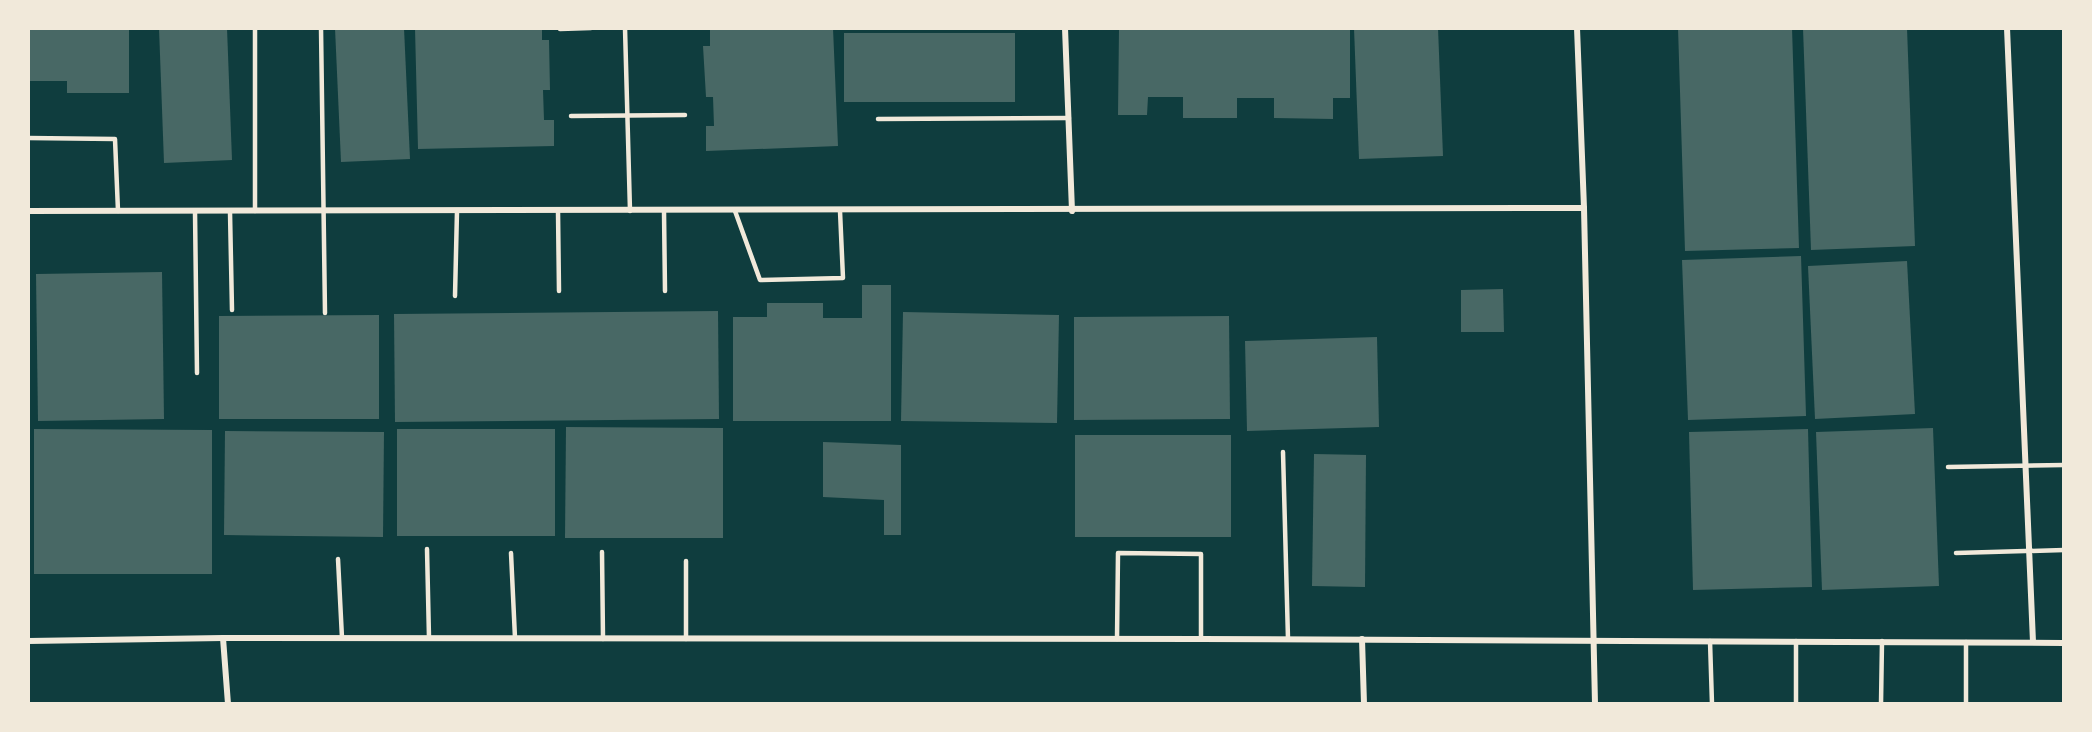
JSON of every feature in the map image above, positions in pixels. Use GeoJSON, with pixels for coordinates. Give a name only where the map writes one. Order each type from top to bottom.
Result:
{"type":"FeatureCollection","features":[{"type":"Feature","properties":{"kind":"street"},"geometry":{"type":"LineString","coordinates":[[1065,28],[1072,211]]}},
{"type":"Feature","properties":{"kind":"street"},"geometry":{"type":"LineString","coordinates":[[1576,28],[1584,208],[1595,704]]}},
{"type":"Feature","properties":{"kind":"street"},"geometry":{"type":"LineString","coordinates":[[2007,28],[2033,642]]}},
{"type":"Feature","properties":{"kind":"street"},"geometry":{"type":"LineString","coordinates":[[28,211],[1072,211],[1584,208]]}},
{"type":"Feature","properties":{"kind":"street"},"geometry":{"type":"LineString","coordinates":[[223,638],[228,704]]}},
{"type":"Feature","properties":{"kind":"street"},"geometry":{"type":"LineString","coordinates":[[28,641],[515,638],[2064,643]]}},
{"type":"Feature","properties":{"kind":"street"},"geometry":{"type":"LineString","coordinates":[[1362,639],[1364,704]]}},
{"type":"Feature","properties":{"kind":"lane"},"geometry":{"type":"LineString","coordinates":[[255,28],[255,211]]}},
{"type":"Feature","properties":{"kind":"lane"},"geometry":{"type":"LineString","coordinates":[[321,28],[325,313]]}},
{"type":"Feature","properties":{"kind":"lane"},"geometry":{"type":"LineString","coordinates":[[560,29],[591,28]]}},
{"type":"Feature","properties":{"kind":"lane"},"geometry":{"type":"LineString","coordinates":[[625,28],[630,211]]}},
{"type":"Feature","properties":{"kind":"lane"},"geometry":{"type":"LineString","coordinates":[[571,116],[685,115]]}},
{"type":"Feature","properties":{"kind":"lane"},"geometry":{"type":"LineString","coordinates":[[878,119],[1069,118]]}},
{"type":"Feature","properties":{"kind":"lane"},"geometry":{"type":"LineString","coordinates":[[28,138],[115,139],[118,211]]}},
{"type":"Feature","properties":{"kind":"lane"},"geometry":{"type":"LineString","coordinates":[[195,211],[197,374]]}},
{"type":"Feature","properties":{"kind":"lane"},"geometry":{"type":"LineString","coordinates":[[454,296],[457,211]]}},
{"type":"Feature","properties":{"kind":"lane"},"geometry":{"type":"LineString","coordinates":[[558,211],[559,291]]}},
{"type":"Feature","properties":{"kind":"lane"},"geometry":{"type":"LineString","coordinates":[[664,211],[665,291]]}},
{"type":"Feature","properties":{"kind":"lane"},"geometry":{"type":"LineString","coordinates":[[735,211],[760,280],[843,278],[840,211]]}},
{"type":"Feature","properties":{"kind":"lane"},"geometry":{"type":"LineString","coordinates":[[230,212],[232,310]]}},
{"type":"Feature","properties":{"kind":"lane"},"geometry":{"type":"LineString","coordinates":[[1283,452],[1288,639]]}},
{"type":"Feature","properties":{"kind":"lane"},"geometry":{"type":"LineString","coordinates":[[1948,467],[2064,465]]}},
{"type":"Feature","properties":{"kind":"lane"},"geometry":{"type":"LineString","coordinates":[[427,549],[429,638]]}},
{"type":"Feature","properties":{"kind":"lane"},"geometry":{"type":"LineString","coordinates":[[1956,553],[2064,550]]}},
{"type":"Feature","properties":{"kind":"lane"},"geometry":{"type":"LineString","coordinates":[[602,552],[603,639]]}},
{"type":"Feature","properties":{"kind":"lane"},"geometry":{"type":"LineString","coordinates":[[512,553],[515,638]]}},
{"type":"Feature","properties":{"kind":"lane"},"geometry":{"type":"LineString","coordinates":[[1117,639],[1118,553],[1201,554],[1201,639]]}},
{"type":"Feature","properties":{"kind":"lane"},"geometry":{"type":"LineString","coordinates":[[338,560],[342,638]]}},
{"type":"Feature","properties":{"kind":"lane"},"geometry":{"type":"LineString","coordinates":[[686,561],[686,639]]}},
{"type":"Feature","properties":{"kind":"lane"},"geometry":{"type":"LineString","coordinates":[[1710,641],[1712,704]]}},
{"type":"Feature","properties":{"kind":"lane"},"geometry":{"type":"LineString","coordinates":[[1796,642],[1796,704]]}},
{"type":"Feature","properties":{"kind":"lane"},"geometry":{"type":"LineString","coordinates":[[1881,704],[1882,642]]}},
{"type":"Feature","properties":{"kind":"lane"},"geometry":{"type":"LineString","coordinates":[[1965,642],[1966,704]]}},
{"type":"Feature","properties":{"kind":"building"},"geometry":{"type":"Polygon","coordinates":[[[28,28],[129,28],[129,93],[67,93],[67,81],[28,81],[28,28]]]}},
{"type":"Feature","properties":{"kind":"building"},"geometry":{"type":"Polygon","coordinates":[[[159,28],[227,28],[232,160],[164,163],[159,28]]]}},
{"type":"Feature","properties":{"kind":"building"},"geometry":{"type":"Polygon","coordinates":[[[335,28],[404,28],[410,159],[341,162],[335,28]]]}},
{"type":"Feature","properties":{"kind":"building"},"geometry":{"type":"Polygon","coordinates":[[[415,28],[542,28],[542,40],[549,40],[550,90],[543,90],[544,120],[554,120],[554,146],[418,149],[415,28]]]}},
{"type":"Feature","properties":{"kind":"building"},"geometry":{"type":"Polygon","coordinates":[[[710,28],[833,28],[838,146],[706,151],[706,126],[714,126],[713,97],[706,97],[703,46],[710,46],[710,28]]]}},
{"type":"Feature","properties":{"kind":"building"},"geometry":{"type":"Polygon","coordinates":[[[1119,28],[1350,28],[1350,98],[1333,98],[1333,119],[1274,118],[1274,98],[1237,98],[1237,118],[1183,118],[1183,97],[1148,97],[1147,115],[1118,115],[1119,28]]]}},
{"type":"Feature","properties":{"kind":"building"},"geometry":{"type":"Polygon","coordinates":[[[1354,28],[1438,28],[1443,156],[1359,159],[1354,28]]]}},
{"type":"Feature","properties":{"kind":"building"},"geometry":{"type":"Polygon","coordinates":[[[1678,28],[1792,28],[1799,248],[1685,251],[1678,28]]]}},
{"type":"Feature","properties":{"kind":"building"},"geometry":{"type":"Polygon","coordinates":[[[1803,28],[1907,28],[1915,246],[1811,250],[1803,28]]]}},
{"type":"Feature","properties":{"kind":"building"},"geometry":{"type":"Polygon","coordinates":[[[844,33],[1015,33],[1015,102],[844,102],[844,33]]]}},
{"type":"Feature","properties":{"kind":"building"},"geometry":{"type":"Polygon","coordinates":[[[1801,256],[1806,416],[1688,420],[1682,260],[1801,256]]]}},
{"type":"Feature","properties":{"kind":"building"},"geometry":{"type":"Polygon","coordinates":[[[1907,261],[1915,414],[1815,419],[1808,266],[1907,261]]]}},
{"type":"Feature","properties":{"kind":"building"},"geometry":{"type":"Polygon","coordinates":[[[162,272],[164,419],[38,421],[36,274],[162,272]]]}},
{"type":"Feature","properties":{"kind":"building"},"geometry":{"type":"Polygon","coordinates":[[[862,285],[891,285],[891,421],[733,421],[733,317],[767,317],[767,303],[823,303],[823,318],[862,318],[862,285]]]}},
{"type":"Feature","properties":{"kind":"building"},"geometry":{"type":"Polygon","coordinates":[[[1503,289],[1504,332],[1461,332],[1461,290],[1503,289]]]}},
{"type":"Feature","properties":{"kind":"building"},"geometry":{"type":"Polygon","coordinates":[[[718,311],[719,419],[395,422],[394,314],[718,311]]]}},
{"type":"Feature","properties":{"kind":"building"},"geometry":{"type":"Polygon","coordinates":[[[903,312],[1059,315],[1057,423],[901,421],[903,312]]]}},
{"type":"Feature","properties":{"kind":"building"},"geometry":{"type":"Polygon","coordinates":[[[379,315],[379,419],[219,419],[219,316],[379,315]]]}},
{"type":"Feature","properties":{"kind":"building"},"geometry":{"type":"Polygon","coordinates":[[[1229,316],[1230,419],[1074,420],[1074,317],[1229,316]]]}},
{"type":"Feature","properties":{"kind":"building"},"geometry":{"type":"Polygon","coordinates":[[[1377,337],[1379,427],[1247,431],[1245,341],[1377,337]]]}},
{"type":"Feature","properties":{"kind":"building"},"geometry":{"type":"Polygon","coordinates":[[[566,427],[723,428],[723,538],[565,538],[566,427]]]}},
{"type":"Feature","properties":{"kind":"building"},"geometry":{"type":"Polygon","coordinates":[[[1933,428],[1939,586],[1822,590],[1816,432],[1933,428]]]}},
{"type":"Feature","properties":{"kind":"building"},"geometry":{"type":"Polygon","coordinates":[[[34,429],[212,430],[212,574],[34,574],[34,429]]]}},
{"type":"Feature","properties":{"kind":"building"},"geometry":{"type":"Polygon","coordinates":[[[397,429],[555,429],[555,536],[397,536],[397,429]]]}},
{"type":"Feature","properties":{"kind":"building"},"geometry":{"type":"Polygon","coordinates":[[[1808,429],[1812,587],[1693,590],[1689,432],[1808,429]]]}},
{"type":"Feature","properties":{"kind":"building"},"geometry":{"type":"Polygon","coordinates":[[[225,431],[384,432],[383,537],[224,535],[225,431]]]}},
{"type":"Feature","properties":{"kind":"building"},"geometry":{"type":"Polygon","coordinates":[[[1075,435],[1231,435],[1231,537],[1075,537],[1075,435]]]}},
{"type":"Feature","properties":{"kind":"building"},"geometry":{"type":"Polygon","coordinates":[[[823,442],[901,445],[901,535],[884,535],[884,500],[823,497],[823,442]]]}},
{"type":"Feature","properties":{"kind":"building"},"geometry":{"type":"Polygon","coordinates":[[[1314,454],[1366,455],[1365,587],[1312,586],[1314,454]]]}}]}
